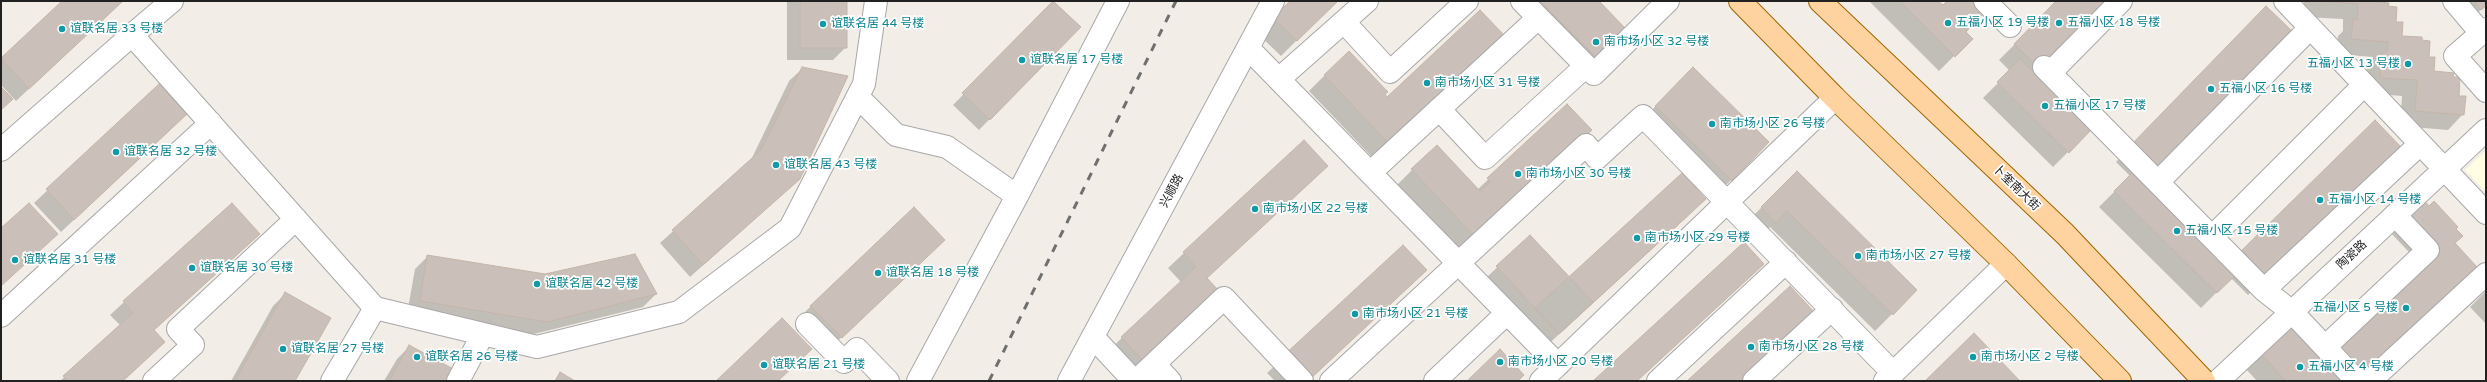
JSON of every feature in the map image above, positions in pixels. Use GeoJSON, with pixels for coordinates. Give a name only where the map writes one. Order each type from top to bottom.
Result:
{"type":"FeatureCollection","features":[{"type":"Feature","properties":{"kind":"main road"},"geometry":{"type":"LineString","coordinates":[[1740,1],[1835,98],[2006,264],[2120,381]]}},
{"type":"Feature","properties":{"kind":"main road","name":"卜奎南大街"},"geometry":{"type":"LineString","coordinates":[[1820,1],[2065,234],[2204,381]]}},
{"type":"Feature","properties":{"kind":"street"},"geometry":{"type":"LineString","coordinates":[[1,150],[172,1]]}},
{"type":"Feature","properties":{"kind":"street"},"geometry":{"type":"LineString","coordinates":[[918,381],[1017,196],[1118,1]]}},
{"type":"Feature","properties":{"kind":"street","name":"兴顺路"},"geometry":{"type":"LineString","coordinates":[[1069,381],[1249,49],[1273,1]]}},
{"type":"Feature","properties":{"kind":"street"},"geometry":{"type":"LineString","coordinates":[[1279,80],[1367,1]]}},
{"type":"Feature","properties":{"kind":"street"},"geometry":{"type":"LineString","coordinates":[[1344,22],[1390,72],[1468,1]]}},
{"type":"Feature","properties":{"kind":"street"},"geometry":{"type":"LineString","coordinates":[[1522,1],[1594,74],[1668,1]]}},
{"type":"Feature","properties":{"kind":"street"},"geometry":{"type":"LineString","coordinates":[[1984,1],[2010,26]]}},
{"type":"Feature","properties":{"kind":"street"},"geometry":{"type":"LineString","coordinates":[[2122,1],[2047,70],[2264,290],[2292,312],[2357,381]]}},
{"type":"Feature","properties":{"kind":"street"},"geometry":{"type":"LineString","coordinates":[[2285,1],[2486,213]]}},
{"type":"Feature","properties":{"kind":"street"},"geometry":{"type":"LineString","coordinates":[[2454,1],[2484,31],[2455,56],[2486,91]]}},
{"type":"Feature","properties":{"kind":"street"},"geometry":{"type":"LineString","coordinates":[[132,35],[375,308],[537,347],[679,312],[790,228],[864,84],[879,4]]}},
{"type":"Feature","properties":{"kind":"street"},"geometry":{"type":"LineString","coordinates":[[1370,173],[1538,18]]}},
{"type":"Feature","properties":{"kind":"street"},"geometry":{"type":"LineString","coordinates":[[2158,182],[2310,28]]}},
{"type":"Feature","properties":{"kind":"street"},"geometry":{"type":"LineString","coordinates":[[1249,49],[1558,365]]}},
{"type":"Feature","properties":{"kind":"street"},"geometry":{"type":"LineString","coordinates":[[1439,109],[1485,158],[1586,66]]}},
{"type":"Feature","properties":{"kind":"street"},"geometry":{"type":"LineString","coordinates":[[2212,237],[2364,85]]}},
{"type":"Feature","properties":{"kind":"street"},"geometry":{"type":"LineString","coordinates":[[858,96],[896,135],[947,148],[1017,196]]}},
{"type":"Feature","properties":{"kind":"street"},"geometry":{"type":"LineString","coordinates":[[1541,381],[1835,98]]}},
{"type":"Feature","properties":{"kind":"street"},"geometry":{"type":"LineString","coordinates":[[1331,381],[1586,145],[1598,158],[1643,116],[1728,201],[1832,309],[1889,377],[2006,264]]}},
{"type":"Feature","properties":{"kind":"street"},"geometry":{"type":"LineString","coordinates":[[1,316],[211,123]]}},
{"type":"Feature","properties":{"kind":"street","name":"陶瓷路"},"geometry":{"type":"LineString","coordinates":[[2218,381],[2486,130]]}},
{"type":"Feature","properties":{"kind":"street"},"geometry":{"type":"LineString","coordinates":[[2264,290],[2420,144]]}},
{"type":"Feature","properties":{"kind":"street"},"geometry":{"type":"LineString","coordinates":[[2325,347],[2428,250],[2395,216]]}},
{"type":"Feature","properties":{"kind":"street"},"geometry":{"type":"LineString","coordinates":[[154,381],[193,345],[178,329],[296,220]]}},
{"type":"Feature","properties":{"kind":"street"},"geometry":{"type":"LineString","coordinates":[[1658,381],[1786,262]]}},
{"type":"Feature","properties":{"kind":"street"},"geometry":{"type":"LineString","coordinates":[[2370,381],[2486,274]]}},
{"type":"Feature","properties":{"kind":"street"},"geometry":{"type":"LineString","coordinates":[[1093,337],[1135,381],[1224,298],[1298,379]]}},
{"type":"Feature","properties":{"kind":"street"},"geometry":{"type":"LineString","coordinates":[[332,381],[375,308]]}},
{"type":"Feature","properties":{"kind":"street"},"geometry":{"type":"LineString","coordinates":[[1754,381],[1832,309]]}},
{"type":"Feature","properties":{"kind":"street"},"geometry":{"type":"LineString","coordinates":[[1435,381],[1507,313]]}},
{"type":"Feature","properties":{"kind":"street"},"geometry":{"type":"LineString","coordinates":[[807,324],[844,362],[857,349],[888,381]]}},
{"type":"Feature","properties":{"kind":"street"},"geometry":{"type":"LineString","coordinates":[[458,381],[483,334]]}},
{"type":"Feature","properties":{"kind":"street"},"geometry":{"type":"LineString","coordinates":[[1154,364],[1170,381]]}},
{"type":"Feature","properties":{"kind":"shaded area"},"geometry":{"type":"Polygon","coordinates":[[[2486,150],[2486,192],[2465,170],[2486,150]]]}},
{"type":"Feature","properties":{"kind":"building","name":"谊联名居 33 号楼"},"geometry":{"type":"Polygon","coordinates":[[[62,1],[123,1],[29,89],[1,58],[62,1]]]}},
{"type":"Feature","properties":{"kind":"building","name":"谊联名居 44 号楼"},"geometry":{"type":"Polygon","coordinates":[[[800,1],[847,1],[847,48],[800,48],[800,1]]]}},
{"type":"Feature","properties":{"kind":"building","name":"谊联名居 17 号楼"},"geometry":{"type":"Polygon","coordinates":[[[1053,1],[1081,27],[990,120],[962,93],[1053,1]]]}},
{"type":"Feature","properties":{"kind":"building"},"geometry":{"type":"Polygon","coordinates":[[[1290,1],[1338,1],[1297,41],[1273,18],[1290,1]]]}},
{"type":"Feature","properties":{"kind":"building","name":"南市场小区 32 号楼"},"geometry":{"type":"Polygon","coordinates":[[[1540,1],[1599,1],[1625,28],[1596,57],[1540,1]]]}},
{"type":"Feature","properties":{"kind":"building","name":"五福小区 19 号楼"},"geometry":{"type":"Polygon","coordinates":[[[1900,1],[1938,1],[1943,5],[1947,1],[1972,1],[1984,13],[1966,32],[1973,39],[1955,57],[1900,1]]]}},
{"type":"Feature","properties":{"kind":"building","name":"五福小区 18 号楼"},"geometry":{"type":"Polygon","coordinates":[[[2056,1],[2104,1],[2038,68],[2014,44],[2056,1]]]}},
{"type":"Feature","properties":{"kind":"building","name":"五福小区 13 号楼"},"geometry":{"type":"Polygon","coordinates":[[[2318,1],[2369,1],[2389,3],[2388,6],[2397,7],[2396,22],[2403,22],[2402,36],[2422,37],[2422,40],[2430,41],[2429,57],[2435,57],[2434,71],[2454,73],[2453,77],[2460,77],[2459,96],[2466,96],[2464,115],[2415,111],[2417,80],[2380,78],[2382,52],[2387,52],[2388,42],[2351,39],[2353,19],[2357,20],[2358,4],[2318,1]]]}},
{"type":"Feature","properties":{"kind":"building"},"geometry":{"type":"Polygon","coordinates":[[[2474,1],[2486,1],[2486,6],[2481,10],[2474,1]]]}},
{"type":"Feature","properties":{"kind":"building","name":"五福小区 16 号楼"},"geometry":{"type":"Polygon","coordinates":[[[2266,6],[2292,31],[2157,171],[2130,146],[2266,6]]]}},
{"type":"Feature","properties":{"kind":"building","name":"南市场小区 31 号楼"},"geometry":{"type":"Polygon","coordinates":[[[1480,10],[1504,35],[1389,144],[1324,75],[1349,51],[1388,92],[1385,94],[1387,97],[1480,10]]]}},
{"type":"Feature","properties":{"kind":"building","name":"五福小区 17 号楼"},"geometry":{"type":"Polygon","coordinates":[[[2020,59],[2092,129],[2069,153],[1997,82],[2020,59]]]}},
{"type":"Feature","properties":{"kind":"building","name":"谊联名居 43 号楼"},"geometry":{"type":"Polygon","coordinates":[[[802,67],[848,76],[800,179],[703,265],[672,230],[761,150],[802,67]]]}},
{"type":"Feature","properties":{"kind":"building","name":"南市场小区 26 号楼"},"geometry":{"type":"Polygon","coordinates":[[[1693,67],[1769,142],[1732,181],[1655,106],[1693,67]]]}},
{"type":"Feature","properties":{"kind":"building","name":"谊联名居 32 号楼"},"geometry":{"type":"Polygon","coordinates":[[[159,84],[187,114],[74,220],[46,189],[159,84]]]}},
{"type":"Feature","properties":{"kind":"building"},"geometry":{"type":"Polygon","coordinates":[[[1,87],[13,99],[1,110],[1,87]]]}},
{"type":"Feature","properties":{"kind":"building","name":"南市场小区 30 号楼"},"geometry":{"type":"Polygon","coordinates":[[[1567,104],[1592,130],[1476,238],[1411,169],[1437,145],[1480,191],[1490,182],[1487,178],[1567,104]]]}},
{"type":"Feature","properties":{"kind":"building","name":"五福小区 14 号楼"},"geometry":{"type":"Polygon","coordinates":[[[2375,120],[2401,147],[2264,280],[2238,254],[2375,120]]]}},
{"type":"Feature","properties":{"kind":"building","name":"南市场小区 22 号楼"},"geometry":{"type":"Polygon","coordinates":[[[1304,140],[1328,166],[1207,278],[1219,291],[1143,361],[1121,337],[1196,267],[1183,252],[1304,140]]]}},
{"type":"Feature","properties":{"kind":"building","name":"五福小区 15 号楼"},"geometry":{"type":"Polygon","coordinates":[[[2136,169],[2240,271],[2217,293],[2114,191],[2136,169]]]}},
{"type":"Feature","properties":{"kind":"building","name":"南市场小区 27 号楼"},"geometry":{"type":"Polygon","coordinates":[[[1797,171],[1917,290],[1893,315],[1787,211],[1776,223],[1761,207],[1797,171]]]}},
{"type":"Feature","properties":{"kind":"building","name":"南市场小区 29 号楼"},"geometry":{"type":"Polygon","coordinates":[[[1682,173],[1706,199],[1559,334],[1535,308],[1682,173]]]}},
{"type":"Feature","properties":{"kind":"building","name":"五福小区 5 号楼"},"geometry":{"type":"Polygon","coordinates":[[[2422,198],[2429,206],[2434,201],[2458,227],[2456,229],[2463,236],[2455,243],[2477,267],[2361,375],[2336,348],[2438,252],[2404,215],[2422,198]]]}},
{"type":"Feature","properties":{"kind":"building","name":"谊联名居 31 号楼"},"geometry":{"type":"Polygon","coordinates":[[[29,203],[58,234],[1,286],[1,228],[29,203]]]}},
{"type":"Feature","properties":{"kind":"building","name":"谊联名居 30 号楼"},"geometry":{"type":"Polygon","coordinates":[[[232,203],[260,234],[154,330],[165,342],[123,381],[68,381],[63,376],[133,313],[123,301],[232,203]]]}},
{"type":"Feature","properties":{"kind":"building","name":"谊联名居 18 号楼"},"geometry":{"type":"Polygon","coordinates":[[[914,207],[945,240],[842,338],[810,306],[914,207]]]}},
{"type":"Feature","properties":{"kind":"building"},"geometry":{"type":"Polygon","coordinates":[[[1530,235],[1593,302],[1559,334],[1496,266],[1530,235]]]}},
{"type":"Feature","properties":{"kind":"building"},"geometry":{"type":"Polygon","coordinates":[[[1744,242],[1764,264],[1637,381],[1593,381],[1744,242]]]}},
{"type":"Feature","properties":{"kind":"building","name":"南市场小区 21 号楼"},"geometry":{"type":"Polygon","coordinates":[[[1403,245],[1427,270],[1308,381],[1282,357],[1403,245]]]}},
{"type":"Feature","properties":{"kind":"building","name":"谊联名居 42 号楼"},"geometry":{"type":"Polygon","coordinates":[[[635,254],[657,294],[547,322],[420,301],[427,255],[545,274],[635,254]]]}},
{"type":"Feature","properties":{"kind":"building","name":"南市场小区 28 号楼"},"geometry":{"type":"Polygon","coordinates":[[[1790,286],[1815,313],[1742,381],[1687,381],[1790,286]]]}},
{"type":"Feature","properties":{"kind":"building","name":"谊联名居 27 号楼"},"geometry":{"type":"Polygon","coordinates":[[[285,292],[331,318],[295,381],[235,381],[285,292]]]}},
{"type":"Feature","properties":{"kind":"building","name":"谊联名居 21 号楼"},"geometry":{"type":"Polygon","coordinates":[[[782,318],[812,349],[778,381],[716,381],[782,318]]]}},
{"type":"Feature","properties":{"kind":"building","name":"五福小区 4 号楼"},"geometry":{"type":"Polygon","coordinates":[[[2289,325],[2341,381],[2286,381],[2259,352],[2289,325]]]}},
{"type":"Feature","properties":{"kind":"building","name":"南市场小区 2 号楼"},"geometry":{"type":"Polygon","coordinates":[[[1974,333],[2020,381],[1925,381],[1974,333]]]}},
{"type":"Feature","properties":{"kind":"building","name":"谊联名居 26 号楼"},"geometry":{"type":"Polygon","coordinates":[[[409,345],[455,370],[448,381],[389,381],[409,345]]]}},
{"type":"Feature","properties":{"kind":"building","name":"南市场小区 20 号楼"},"geometry":{"type":"Polygon","coordinates":[[[1500,349],[1524,375],[1518,381],[1467,381],[1500,349]]]}},
{"type":"Feature","properties":{"kind":"building"},"geometry":{"type":"Polygon","coordinates":[[[560,372],[575,381],[555,381],[560,372]]]}},
{"type":"Feature","properties":{"kind":"railway"},"geometry":{"type":"LineString","coordinates":[[989,381],[1176,1]]}},
{"type":"Feature","properties":{"kind":"place","name":"五福小区 19 号楼"},"geometry":{"type":"Point","coordinates":[1948,23]}},
{"type":"Feature","properties":{"kind":"place","name":"五福小区 18 号楼"},"geometry":{"type":"Point","coordinates":[2059,23]}},
{"type":"Feature","properties":{"kind":"place","name":"谊联名居 44 号楼"},"geometry":{"type":"Point","coordinates":[823,24]}},
{"type":"Feature","properties":{"kind":"place","name":"谊联名居 33 号楼"},"geometry":{"type":"Point","coordinates":[62,29]}},
{"type":"Feature","properties":{"kind":"place","name":"南市场小区 32 号楼"},"geometry":{"type":"Point","coordinates":[1596,42]}},
{"type":"Feature","properties":{"kind":"place","name":"谊联名居 17 号楼"},"geometry":{"type":"Point","coordinates":[1022,60]}},
{"type":"Feature","properties":{"kind":"place","name":"五福小区 13 号楼"},"geometry":{"type":"Point","coordinates":[2408,64]}},
{"type":"Feature","properties":{"kind":"place","name":"南市场小区 31 号楼"},"geometry":{"type":"Point","coordinates":[1427,83]}},
{"type":"Feature","properties":{"kind":"place","name":"五福小区 16 号楼"},"geometry":{"type":"Point","coordinates":[2211,89]}},
{"type":"Feature","properties":{"kind":"place","name":"五福小区 17 号楼"},"geometry":{"type":"Point","coordinates":[2045,106]}},
{"type":"Feature","properties":{"kind":"place","name":"南市场小区 26 号楼"},"geometry":{"type":"Point","coordinates":[1712,124]}},
{"type":"Feature","properties":{"kind":"place","name":"谊联名居 32 号楼"},"geometry":{"type":"Point","coordinates":[116,152]}},
{"type":"Feature","properties":{"kind":"place","name":"谊联名居 43 号楼"},"geometry":{"type":"Point","coordinates":[776,165]}},
{"type":"Feature","properties":{"kind":"place","name":"南市场小区 30 号楼"},"geometry":{"type":"Point","coordinates":[1518,174]}},
{"type":"Feature","properties":{"kind":"place","name":"五福小区 14 号楼"},"geometry":{"type":"Point","coordinates":[2320,200]}},
{"type":"Feature","properties":{"kind":"place","name":"南市场小区 22 号楼"},"geometry":{"type":"Point","coordinates":[1255,209]}},
{"type":"Feature","properties":{"kind":"place","name":"五福小区 15 号楼"},"geometry":{"type":"Point","coordinates":[2177,231]}},
{"type":"Feature","properties":{"kind":"place","name":"南市场小区 29 号楼"},"geometry":{"type":"Point","coordinates":[1637,238]}},
{"type":"Feature","properties":{"kind":"place","name":"南市场小区 27 号楼"},"geometry":{"type":"Point","coordinates":[1858,256]}},
{"type":"Feature","properties":{"kind":"place","name":"谊联名居 31 号楼"},"geometry":{"type":"Point","coordinates":[15,260]}},
{"type":"Feature","properties":{"kind":"place","name":"谊联名居 30 号楼"},"geometry":{"type":"Point","coordinates":[192,268]}},
{"type":"Feature","properties":{"kind":"place","name":"谊联名居 18 号楼"},"geometry":{"type":"Point","coordinates":[878,273]}},
{"type":"Feature","properties":{"kind":"place","name":"谊联名居 42 号楼"},"geometry":{"type":"Point","coordinates":[537,284]}},
{"type":"Feature","properties":{"kind":"place","name":"五福小区 5 号楼"},"geometry":{"type":"Point","coordinates":[2406,308]}},
{"type":"Feature","properties":{"kind":"place","name":"南市场小区 21 号楼"},"geometry":{"type":"Point","coordinates":[1355,314]}},
{"type":"Feature","properties":{"kind":"place","name":"南市场小区 28 号楼"},"geometry":{"type":"Point","coordinates":[1751,347]}},
{"type":"Feature","properties":{"kind":"place","name":"谊联名居 27 号楼"},"geometry":{"type":"Point","coordinates":[283,349]}},
{"type":"Feature","properties":{"kind":"place","name":"谊联名居 26 号楼"},"geometry":{"type":"Point","coordinates":[417,357]}},
{"type":"Feature","properties":{"kind":"place","name":"南市场小区 2 号楼"},"geometry":{"type":"Point","coordinates":[1973,357]}},
{"type":"Feature","properties":{"kind":"place","name":"南市场小区 20 号楼"},"geometry":{"type":"Point","coordinates":[1500,362]}},
{"type":"Feature","properties":{"kind":"place","name":"谊联名居 21 号楼"},"geometry":{"type":"Point","coordinates":[764,365]}},
{"type":"Feature","properties":{"kind":"place","name":"五福小区 4 号楼"},"geometry":{"type":"Point","coordinates":[2300,367]}}]}
